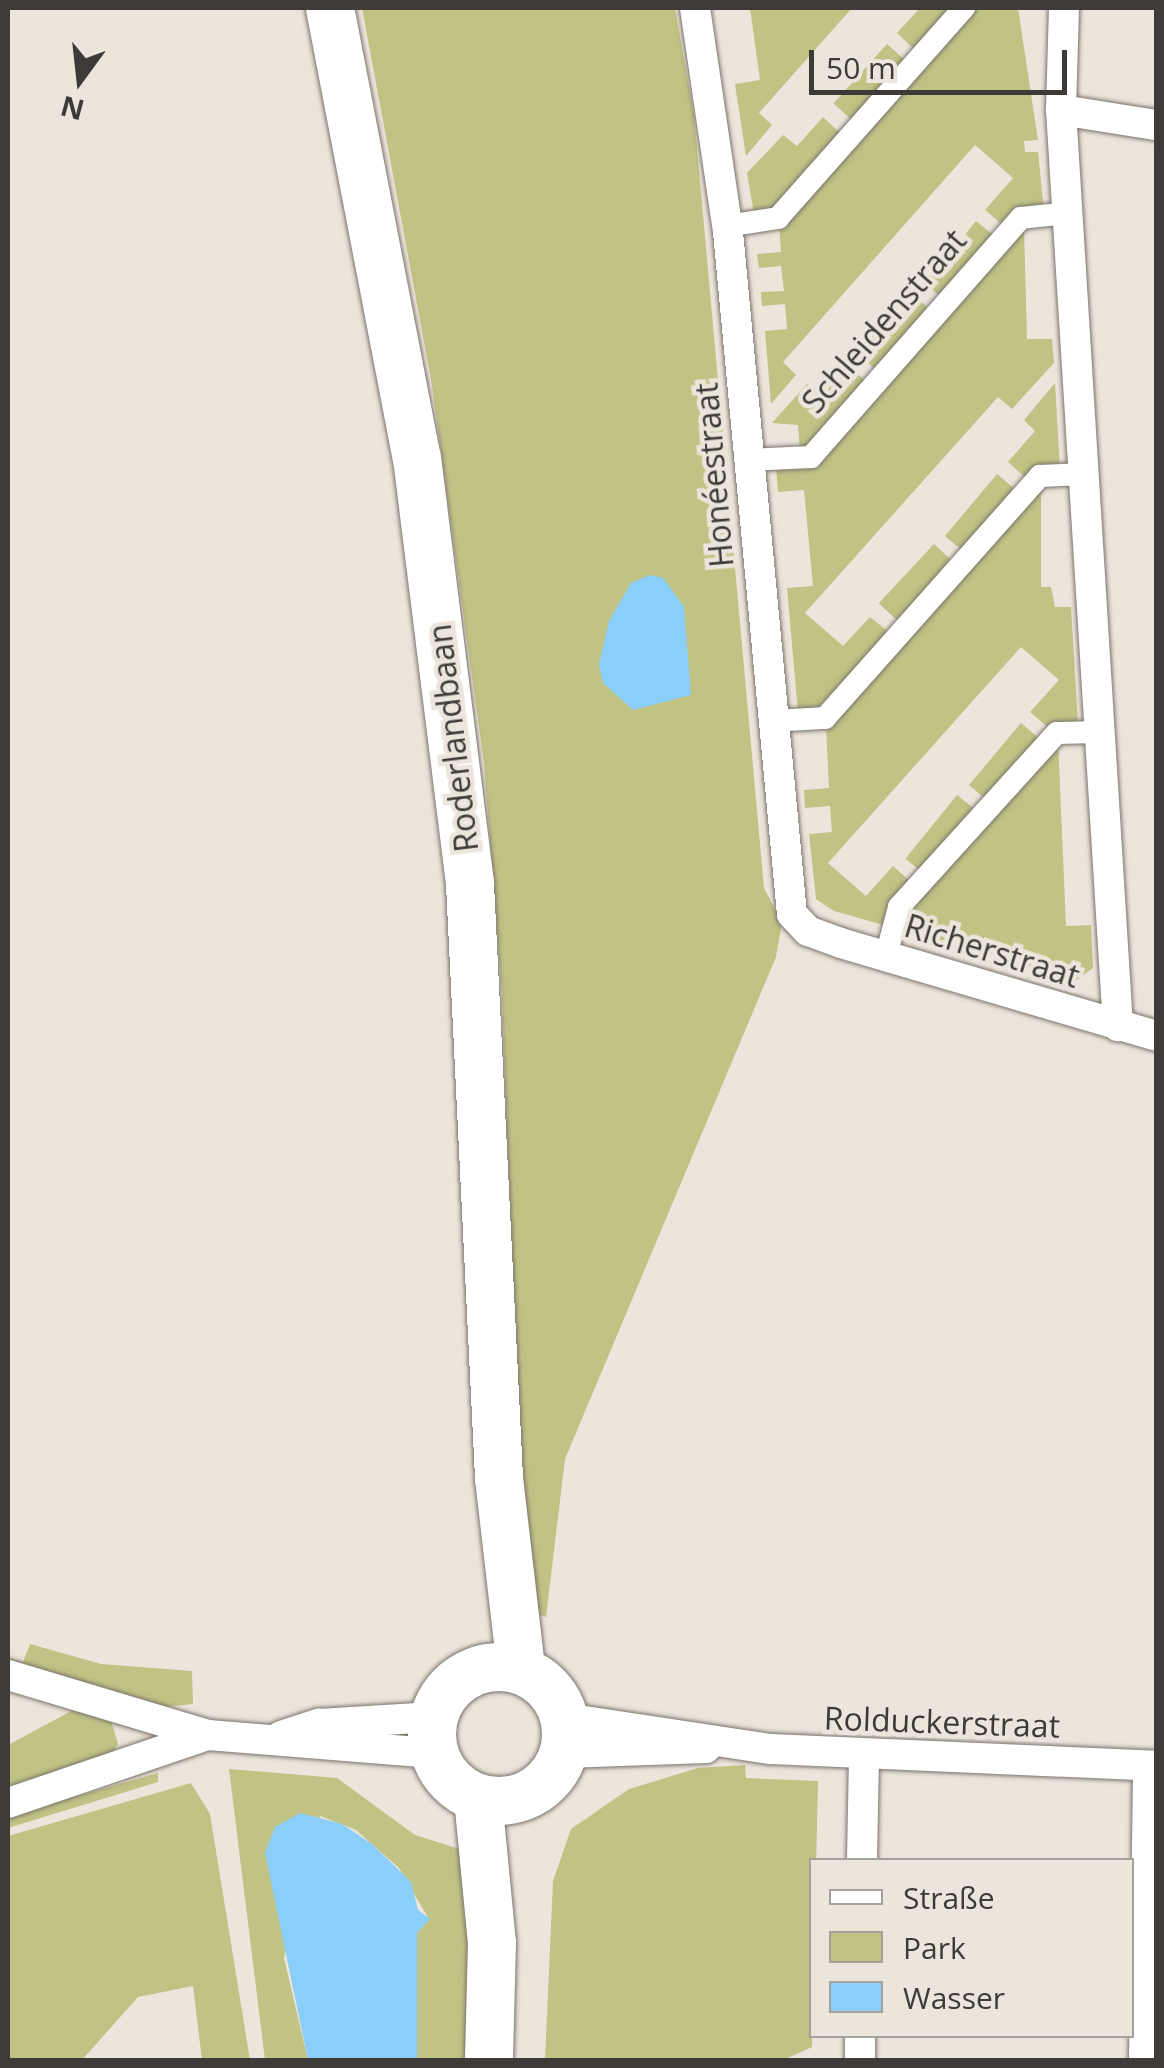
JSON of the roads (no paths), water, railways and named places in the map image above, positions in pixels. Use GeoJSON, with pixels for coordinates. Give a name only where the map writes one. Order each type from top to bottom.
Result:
{"type":"FeatureCollection","features":[{"type":"Feature","properties":{"kind":"main road","name":"Roderlandbaan"},"geometry":{"type":"LineString","coordinates":[[330,8],[411,420],[470,884],[490,1168],[498,1478],[521,1669]]}},
{"type":"Feature","properties":{"kind":"main road","name":"Roderlandbaan"},"geometry":{"type":"LineString","coordinates":[[472,1671],[498,1478]]}},
{"type":"Feature","properties":{"kind":"main road"},"geometry":{"type":"LineString","coordinates":[[521,1669],[554,1695],[565,1736],[540,1788],[494,1799],[444,1773],[434,1735],[451,1685],[472,1671],[521,1669]]}},
{"type":"Feature","properties":{"kind":"main road"},"geometry":{"type":"LineString","coordinates":[[489,2060],[492,1943],[484,1913],[494,1799]]}},
{"type":"Feature","properties":{"kind":"street","name":"Honéestraat"},"geometry":{"type":"LineString","coordinates":[[695,8],[727,226],[788,898],[808,931]]}},
{"type":"Feature","properties":{"kind":"street"},"geometry":{"type":"LineString","coordinates":[[727,226],[778,218],[964,8]]}},
{"type":"Feature","properties":{"kind":"street"},"geometry":{"type":"LineString","coordinates":[[1064,8],[1061,110],[1118,1026]]}},
{"type":"Feature","properties":{"kind":"street"},"geometry":{"type":"LineString","coordinates":[[1061,110],[1156,125]]}},
{"type":"Feature","properties":{"kind":"street","name":"Schleidenstraat"},"geometry":{"type":"LineString","coordinates":[[748,460],[811,457],[1021,218],[1068,213]]}},
{"type":"Feature","properties":{"kind":"street"},"geometry":{"type":"LineString","coordinates":[[771,722],[825,718],[1040,476],[1084,474]]}},
{"type":"Feature","properties":{"kind":"street"},"geometry":{"type":"LineString","coordinates":[[886,956],[898,907],[1057,733],[1100,732]]}},
{"type":"Feature","properties":{"kind":"street","name":"Richerstraat"},"geometry":{"type":"LineString","coordinates":[[808,931],[1156,1036]]}},
{"type":"Feature","properties":{"kind":"street"},"geometry":{"type":"LineString","coordinates":[[8,1675],[208,1735],[281,1736],[319,1724],[434,1735]]}},
{"type":"Feature","properties":{"kind":"street"},"geometry":{"type":"LineString","coordinates":[[8,1803],[208,1735]]}},
{"type":"Feature","properties":{"kind":"street","name":"Rolduckerstraat"},"geometry":{"type":"LineString","coordinates":[[565,1736],[1152,1766]]}},
{"type":"Feature","properties":{"kind":"street"},"geometry":{"type":"LineString","coordinates":[[862,1858],[864,1754]]}},
{"type":"Feature","properties":{"kind":"street"},"geometry":{"type":"LineString","coordinates":[[1144,2060],[1152,1766]]}},
{"type":"Feature","properties":{"kind":"water"},"geometry":{"type":"Polygon","coordinates":[[[650,575],[663,578],[684,607],[691,695],[633,710],[603,683],[599,665],[609,621],[631,583],[650,575]]]}},
{"type":"Feature","properties":{"kind":"water"},"geometry":{"type":"Polygon","coordinates":[[[300,1813],[342,1824],[372,1844],[411,1882],[418,1910],[430,1919],[417,1933],[417,2060],[308,2060],[265,1853],[275,1827],[300,1813]]]}}]}
